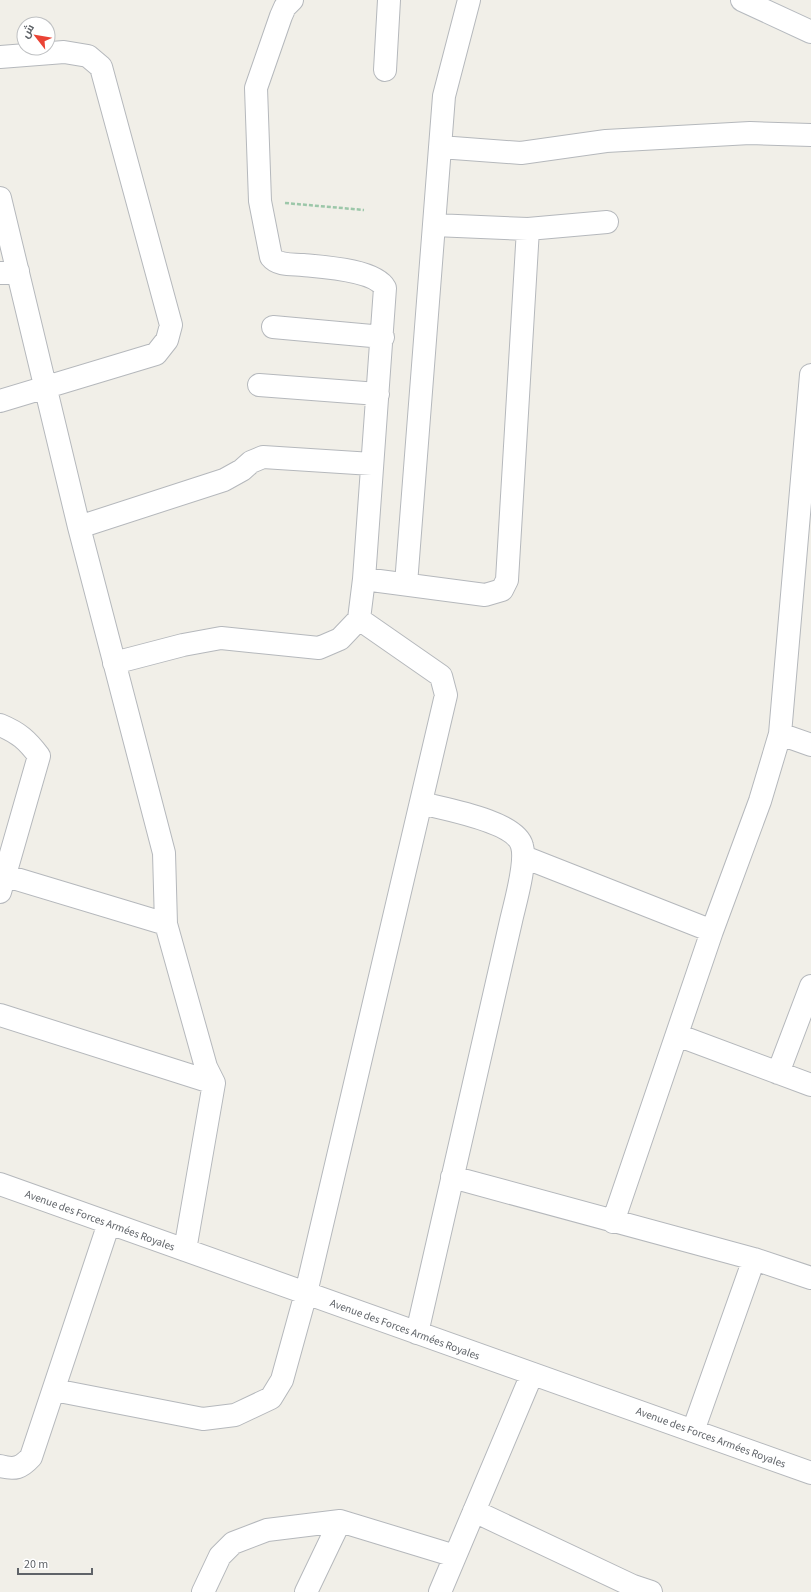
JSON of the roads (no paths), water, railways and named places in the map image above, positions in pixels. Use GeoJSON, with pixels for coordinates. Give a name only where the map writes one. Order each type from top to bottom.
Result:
{"type":"FeatureCollection","features":[{"type":"Feature","properties":{"kind":"street"},"geometry":{"type":"LineString","coordinates":[[114,663],[183,645],[221,638],[319,648],[340,639],[359,619],[364,579],[386,297],[385,288],[376,278],[366,275],[274,261],[271,258],[260,201],[256,88],[281,16],[285,7],[292,0]]}},
{"type":"Feature","properties":{"kind":"street"},"geometry":{"type":"LineString","coordinates":[[385,70],[389,0]]}},
{"type":"Feature","properties":{"kind":"street"},"geometry":{"type":"LineString","coordinates":[[406,584],[444,96],[469,0]]}},
{"type":"Feature","properties":{"kind":"street"},"geometry":{"type":"LineString","coordinates":[[742,0],[811,31]]}},
{"type":"Feature","properties":{"kind":"street"},"geometry":{"type":"LineString","coordinates":[[0,57],[64,52],[88,56],[101,67],[171,325],[167,340],[156,354],[45,389],[0,401]]}},
{"type":"Feature","properties":{"kind":"street"},"geometry":{"type":"LineString","coordinates":[[440,147],[521,153],[606,140],[750,133],[811,135]]}},
{"type":"Feature","properties":{"kind":"street"},"geometry":{"type":"LineString","coordinates":[[0,198],[9,272],[45,389],[79,527],[164,853],[166,924],[206,1067],[214,1083],[185,1250]]}},
{"type":"Feature","properties":{"kind":"street"},"geometry":{"type":"LineString","coordinates":[[434,225],[528,229],[607,222]]}},
{"type":"Feature","properties":{"kind":"street"},"geometry":{"type":"LineString","coordinates":[[364,579],[486,595],[502,590],[507,580],[528,229]]}},
{"type":"Feature","properties":{"kind":"street"},"geometry":{"type":"LineString","coordinates":[[274,327],[383,337]]}},
{"type":"Feature","properties":{"kind":"street"},"geometry":{"type":"LineString","coordinates":[[613,1222],[712,931],[760,802],[780,734],[811,377]]}},
{"type":"Feature","properties":{"kind":"street"},"geometry":{"type":"LineString","coordinates":[[258,385],[378,394]]}},
{"type":"Feature","properties":{"kind":"street"},"geometry":{"type":"LineString","coordinates":[[79,527],[224,480],[242,470],[256,458],[263,457],[372,464]]}},
{"type":"Feature","properties":{"kind":"street"},"geometry":{"type":"LineString","coordinates":[[54,1390],[203,1419],[235,1415],[271,1398],[282,1380],[306,1293],[446,695],[445,685],[441,676],[359,619]]}},
{"type":"Feature","properties":{"kind":"street"},"geometry":{"type":"LineString","coordinates":[[0,725],[16,731],[28,742],[39,756],[2,881],[166,924]]}},
{"type":"Feature","properties":{"kind":"street"},"geometry":{"type":"LineString","coordinates":[[780,734],[811,745]]}},
{"type":"Feature","properties":{"kind":"street"},"geometry":{"type":"LineString","coordinates":[[417,1333],[511,921],[524,857],[522,845],[516,836],[501,825],[421,803]]}},
{"type":"Feature","properties":{"kind":"street"},"geometry":{"type":"LineString","coordinates":[[524,857],[712,931]]}},
{"type":"Feature","properties":{"kind":"street"},"geometry":{"type":"LineString","coordinates":[[778,1073],[811,986]]}},
{"type":"Feature","properties":{"kind":"street"},"geometry":{"type":"LineString","coordinates":[[0,1014],[214,1083]]}},
{"type":"Feature","properties":{"kind":"street"},"geometry":{"type":"LineString","coordinates":[[677,1035],[811,1085]]}},
{"type":"Feature","properties":{"kind":"street"},"geometry":{"type":"LineString","coordinates":[[452,1177],[613,1222],[754,1259],[811,1278]]}},
{"type":"Feature","properties":{"kind":"street","name":"Avenue des Forces Armées Royales"},"geometry":{"type":"LineString","coordinates":[[0,1184],[811,1473]]}},
{"type":"Feature","properties":{"kind":"street"},"geometry":{"type":"LineString","coordinates":[[0,1466],[15,1469],[22,1467],[31,1457],[109,1223]]}},
{"type":"Feature","properties":{"kind":"street"},"geometry":{"type":"LineString","coordinates":[[693,1431],[754,1259]]}},
{"type":"Feature","properties":{"kind":"street"},"geometry":{"type":"LineString","coordinates":[[440,1592],[532,1374]]}},
{"type":"Feature","properties":{"kind":"street"},"geometry":{"type":"LineString","coordinates":[[474,1511],[639,1590]]}},
{"type":"Feature","properties":{"kind":"street"},"geometry":{"type":"LineString","coordinates":[[202,1592],[220,1556],[233,1543],[267,1530],[340,1521],[455,1556]]}},
{"type":"Feature","properties":{"kind":"street"},"geometry":{"type":"LineString","coordinates":[[306,1592],[340,1521]]}}]}
